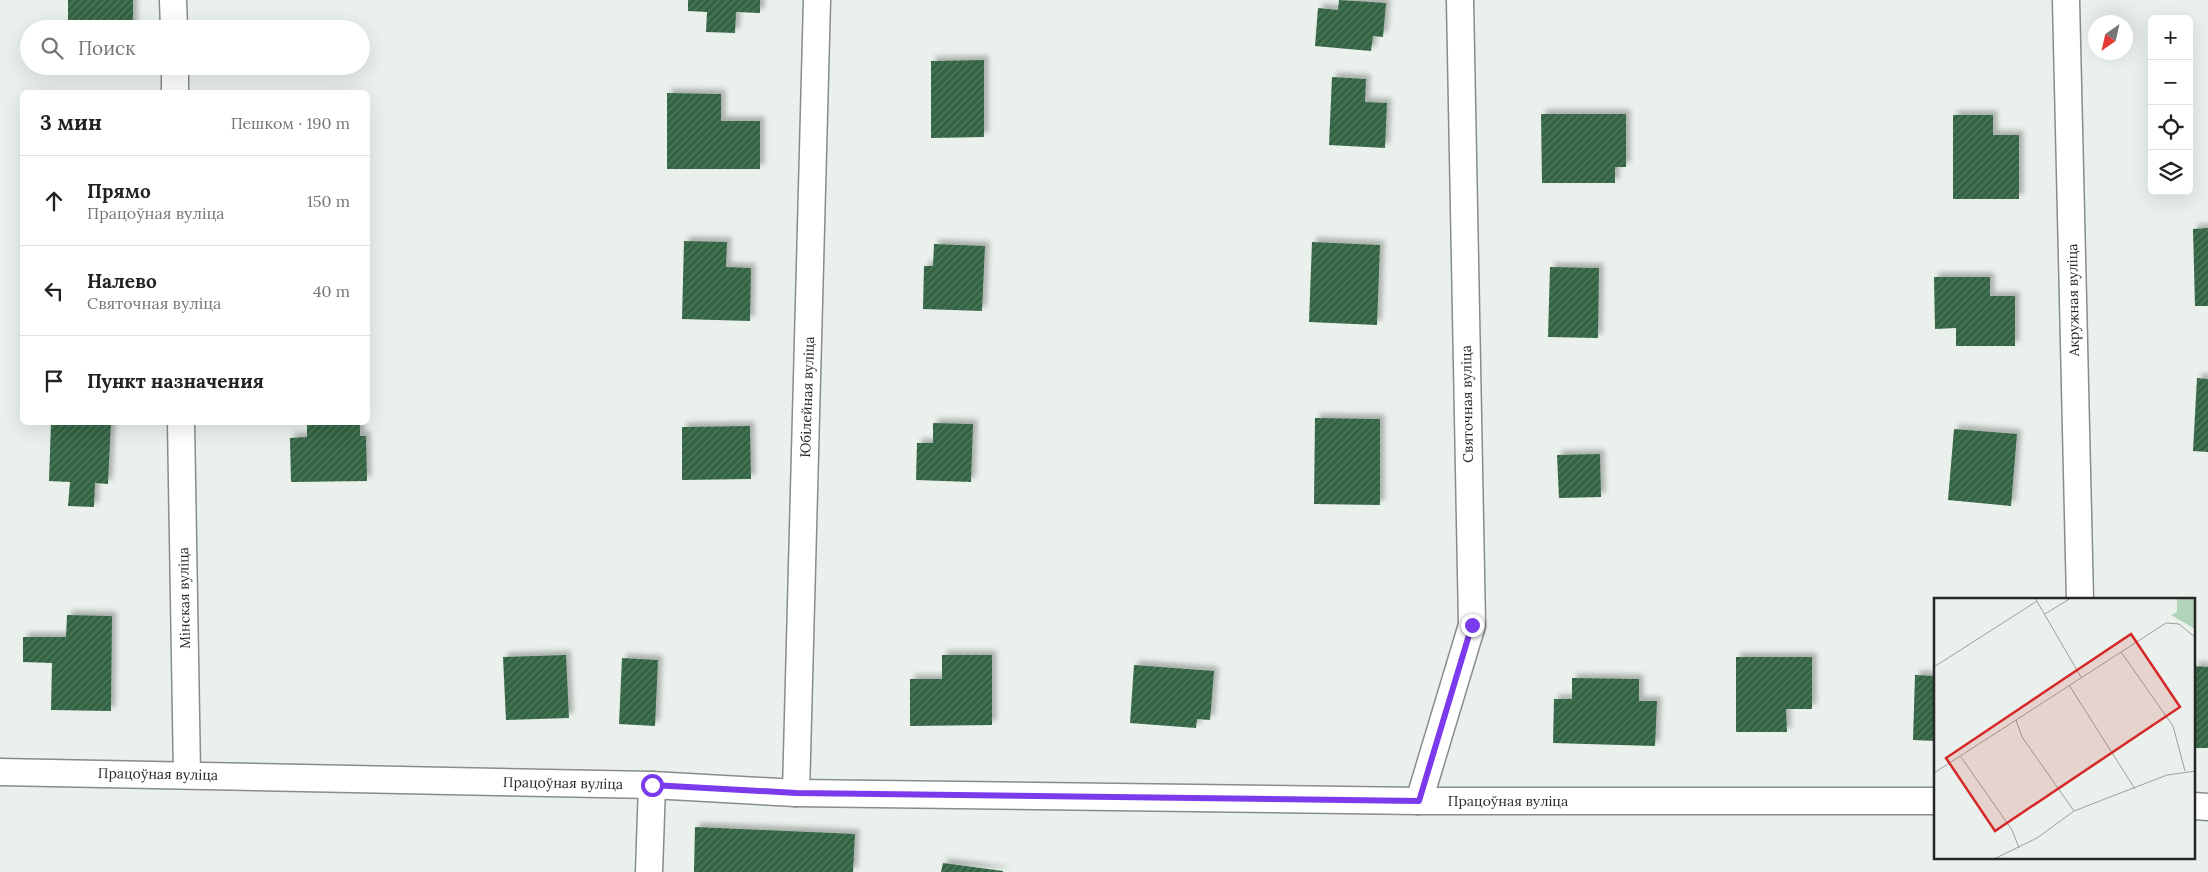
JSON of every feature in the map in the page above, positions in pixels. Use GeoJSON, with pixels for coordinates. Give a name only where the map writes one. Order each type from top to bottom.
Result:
{"type":"FeatureCollection","features":[{"type":"Feature","properties":{"kind":"street"},"geometry":{"type":"LineString","coordinates":[[174,0],[174,20]]}},
{"type":"Feature","properties":{"kind":"street","name":"Юбілейная вуліца"},"geometry":{"type":"LineString","coordinates":[[796,793],[817,0]]}},
{"type":"Feature","properties":{"kind":"street","name":"Святочная вуліца"},"geometry":{"type":"LineString","coordinates":[[1419,801],[1472,625],[1460,0]]}},
{"type":"Feature","properties":{"kind":"street","name":"Акружная вуліца"},"geometry":{"type":"LineString","coordinates":[[2066,0],[2080,598]]}},
{"type":"Feature","properties":{"kind":"street"},"geometry":{"type":"LineString","coordinates":[[175,75],[175,90]]}},
{"type":"Feature","properties":{"kind":"street","name":"Мінская вуліца"},"geometry":{"type":"LineString","coordinates":[[181,425],[187,774]]}},
{"type":"Feature","properties":{"kind":"street","name":"Працоўная вуліца"},"geometry":{"type":"LineString","coordinates":[[0,772],[187,774],[652,785],[796,793],[1419,801],[1934,801]]}},
{"type":"Feature","properties":{"kind":"street"},"geometry":{"type":"LineString","coordinates":[[649,872],[652,785]]}},
{"type":"Feature","properties":{"kind":"building"},"geometry":{"type":"Polygon","coordinates":[[[68,0],[133,0],[133,20],[68,20],[68,0]]]}},
{"type":"Feature","properties":{"kind":"building"},"geometry":{"type":"Polygon","coordinates":[[[688,0],[760,0],[760,13],[736,12],[735,33],[706,32],[707,12],[688,11],[688,0]]]}},
{"type":"Feature","properties":{"kind":"building"},"geometry":{"type":"Polygon","coordinates":[[[1339,0],[1386,3],[1383,37],[1373,36],[1371,51],[1315,46],[1318,8],[1338,10],[1339,0]]]}},
{"type":"Feature","properties":{"kind":"building"},"geometry":{"type":"Polygon","coordinates":[[[984,60],[984,137],[931,138],[931,61],[984,60]]]}},
{"type":"Feature","properties":{"kind":"building"},"geometry":{"type":"Polygon","coordinates":[[[1332,77],[1366,79],[1365,102],[1387,103],[1385,148],[1329,145],[1332,77]]]}},
{"type":"Feature","properties":{"kind":"building"},"geometry":{"type":"Polygon","coordinates":[[[667,93],[721,94],[721,121],[760,121],[760,169],[667,169],[667,93]]]}},
{"type":"Feature","properties":{"kind":"building"},"geometry":{"type":"Polygon","coordinates":[[[1541,114],[1626,114],[1626,167],[1615,167],[1615,183],[1542,183],[1541,114]]]}},
{"type":"Feature","properties":{"kind":"building"},"geometry":{"type":"Polygon","coordinates":[[[1953,115],[1993,115],[1993,135],[2019,135],[2019,199],[1953,199],[1953,115]]]}},
{"type":"Feature","properties":{"kind":"building"},"geometry":{"type":"Polygon","coordinates":[[[2208,228],[2208,306],[2195,306],[2193,229],[2208,228]]]}},
{"type":"Feature","properties":{"kind":"building"},"geometry":{"type":"Polygon","coordinates":[[[684,241],[727,242],[726,267],[751,268],[750,321],[682,319],[684,241]]]}},
{"type":"Feature","properties":{"kind":"building"},"geometry":{"type":"Polygon","coordinates":[[[1312,242],[1380,245],[1377,325],[1309,322],[1312,242]]]}},
{"type":"Feature","properties":{"kind":"building"},"geometry":{"type":"Polygon","coordinates":[[[934,244],[985,246],[982,311],[923,309],[924,266],[933,266],[934,244]]]}},
{"type":"Feature","properties":{"kind":"building"},"geometry":{"type":"Polygon","coordinates":[[[1550,267],[1599,268],[1598,338],[1548,337],[1550,267]]]}},
{"type":"Feature","properties":{"kind":"building"},"geometry":{"type":"Polygon","coordinates":[[[1934,277],[1990,277],[1990,296],[2015,296],[2015,346],[1956,346],[1956,328],[1935,329],[1934,277]]]}},
{"type":"Feature","properties":{"kind":"building"},"geometry":{"type":"Polygon","coordinates":[[[2197,378],[2208,379],[2208,452],[2193,451],[2197,378]]]}},
{"type":"Feature","properties":{"kind":"building"},"geometry":{"type":"Polygon","coordinates":[[[1315,418],[1380,419],[1380,505],[1314,504],[1315,418]]]}},
{"type":"Feature","properties":{"kind":"building"},"geometry":{"type":"Polygon","coordinates":[[[933,423],[973,424],[971,482],[916,480],[917,443],[933,443],[933,423]]]}},
{"type":"Feature","properties":{"kind":"building"},"geometry":{"type":"Polygon","coordinates":[[[51,425],[111,425],[108,484],[95,483],[94,507],[68,506],[70,482],[49,481],[51,425]]]}},
{"type":"Feature","properties":{"kind":"building"},"geometry":{"type":"Polygon","coordinates":[[[307,425],[360,425],[360,436],[366,436],[367,481],[291,482],[290,438],[307,437],[307,425]]]}},
{"type":"Feature","properties":{"kind":"building"},"geometry":{"type":"Polygon","coordinates":[[[750,426],[751,479],[682,480],[682,427],[750,426]]]}},
{"type":"Feature","properties":{"kind":"building"},"geometry":{"type":"Polygon","coordinates":[[[1954,429],[2017,434],[2011,506],[1948,500],[1954,429]]]}},
{"type":"Feature","properties":{"kind":"building"},"geometry":{"type":"Polygon","coordinates":[[[1600,454],[1601,497],[1559,498],[1557,455],[1600,454]]]}},
{"type":"Feature","properties":{"kind":"building"},"geometry":{"type":"Polygon","coordinates":[[[67,615],[112,616],[111,711],[51,710],[52,663],[23,662],[23,637],[66,637],[67,615]]]}},
{"type":"Feature","properties":{"kind":"building"},"geometry":{"type":"Polygon","coordinates":[[[566,655],[569,718],[506,720],[503,657],[566,655]]]}},
{"type":"Feature","properties":{"kind":"building"},"geometry":{"type":"Polygon","coordinates":[[[942,655],[992,655],[992,725],[910,726],[910,679],[942,679],[942,655]]]}},
{"type":"Feature","properties":{"kind":"building"},"geometry":{"type":"Polygon","coordinates":[[[1736,657],[1812,657],[1812,709],[1786,709],[1787,732],[1736,732],[1736,657]]]}},
{"type":"Feature","properties":{"kind":"building"},"geometry":{"type":"Polygon","coordinates":[[[622,658],[658,660],[655,726],[619,724],[622,658]]]}},
{"type":"Feature","properties":{"kind":"building"},"geometry":{"type":"Polygon","coordinates":[[[1134,665],[1214,671],[1210,720],[1197,719],[1196,728],[1130,723],[1134,665]]]}},
{"type":"Feature","properties":{"kind":"building"},"geometry":{"type":"Polygon","coordinates":[[[2196,666],[2208,667],[2208,748],[2196,748],[2196,666]]]}},
{"type":"Feature","properties":{"kind":"building"},"geometry":{"type":"Polygon","coordinates":[[[1915,675],[1934,676],[1934,741],[1913,740],[1915,675]]]}},
{"type":"Feature","properties":{"kind":"building"},"geometry":{"type":"Polygon","coordinates":[[[1572,678],[1639,679],[1639,701],[1657,701],[1655,746],[1553,743],[1554,699],[1572,699],[1572,678]]]}},
{"type":"Feature","properties":{"kind":"building"},"geometry":{"type":"Polygon","coordinates":[[[695,827],[855,834],[853,872],[694,872],[695,827]]]}},
{"type":"Feature","properties":{"kind":"building"},"geometry":{"type":"Polygon","coordinates":[[[943,863],[1003,871],[1003,872],[941,872],[943,863]]]}},
{"type":"Feature","properties":{"kind":"route"},"geometry":{"type":"LineString","coordinates":[[652,785],[796,793],[1419,801],[1472,625]]}}]}
